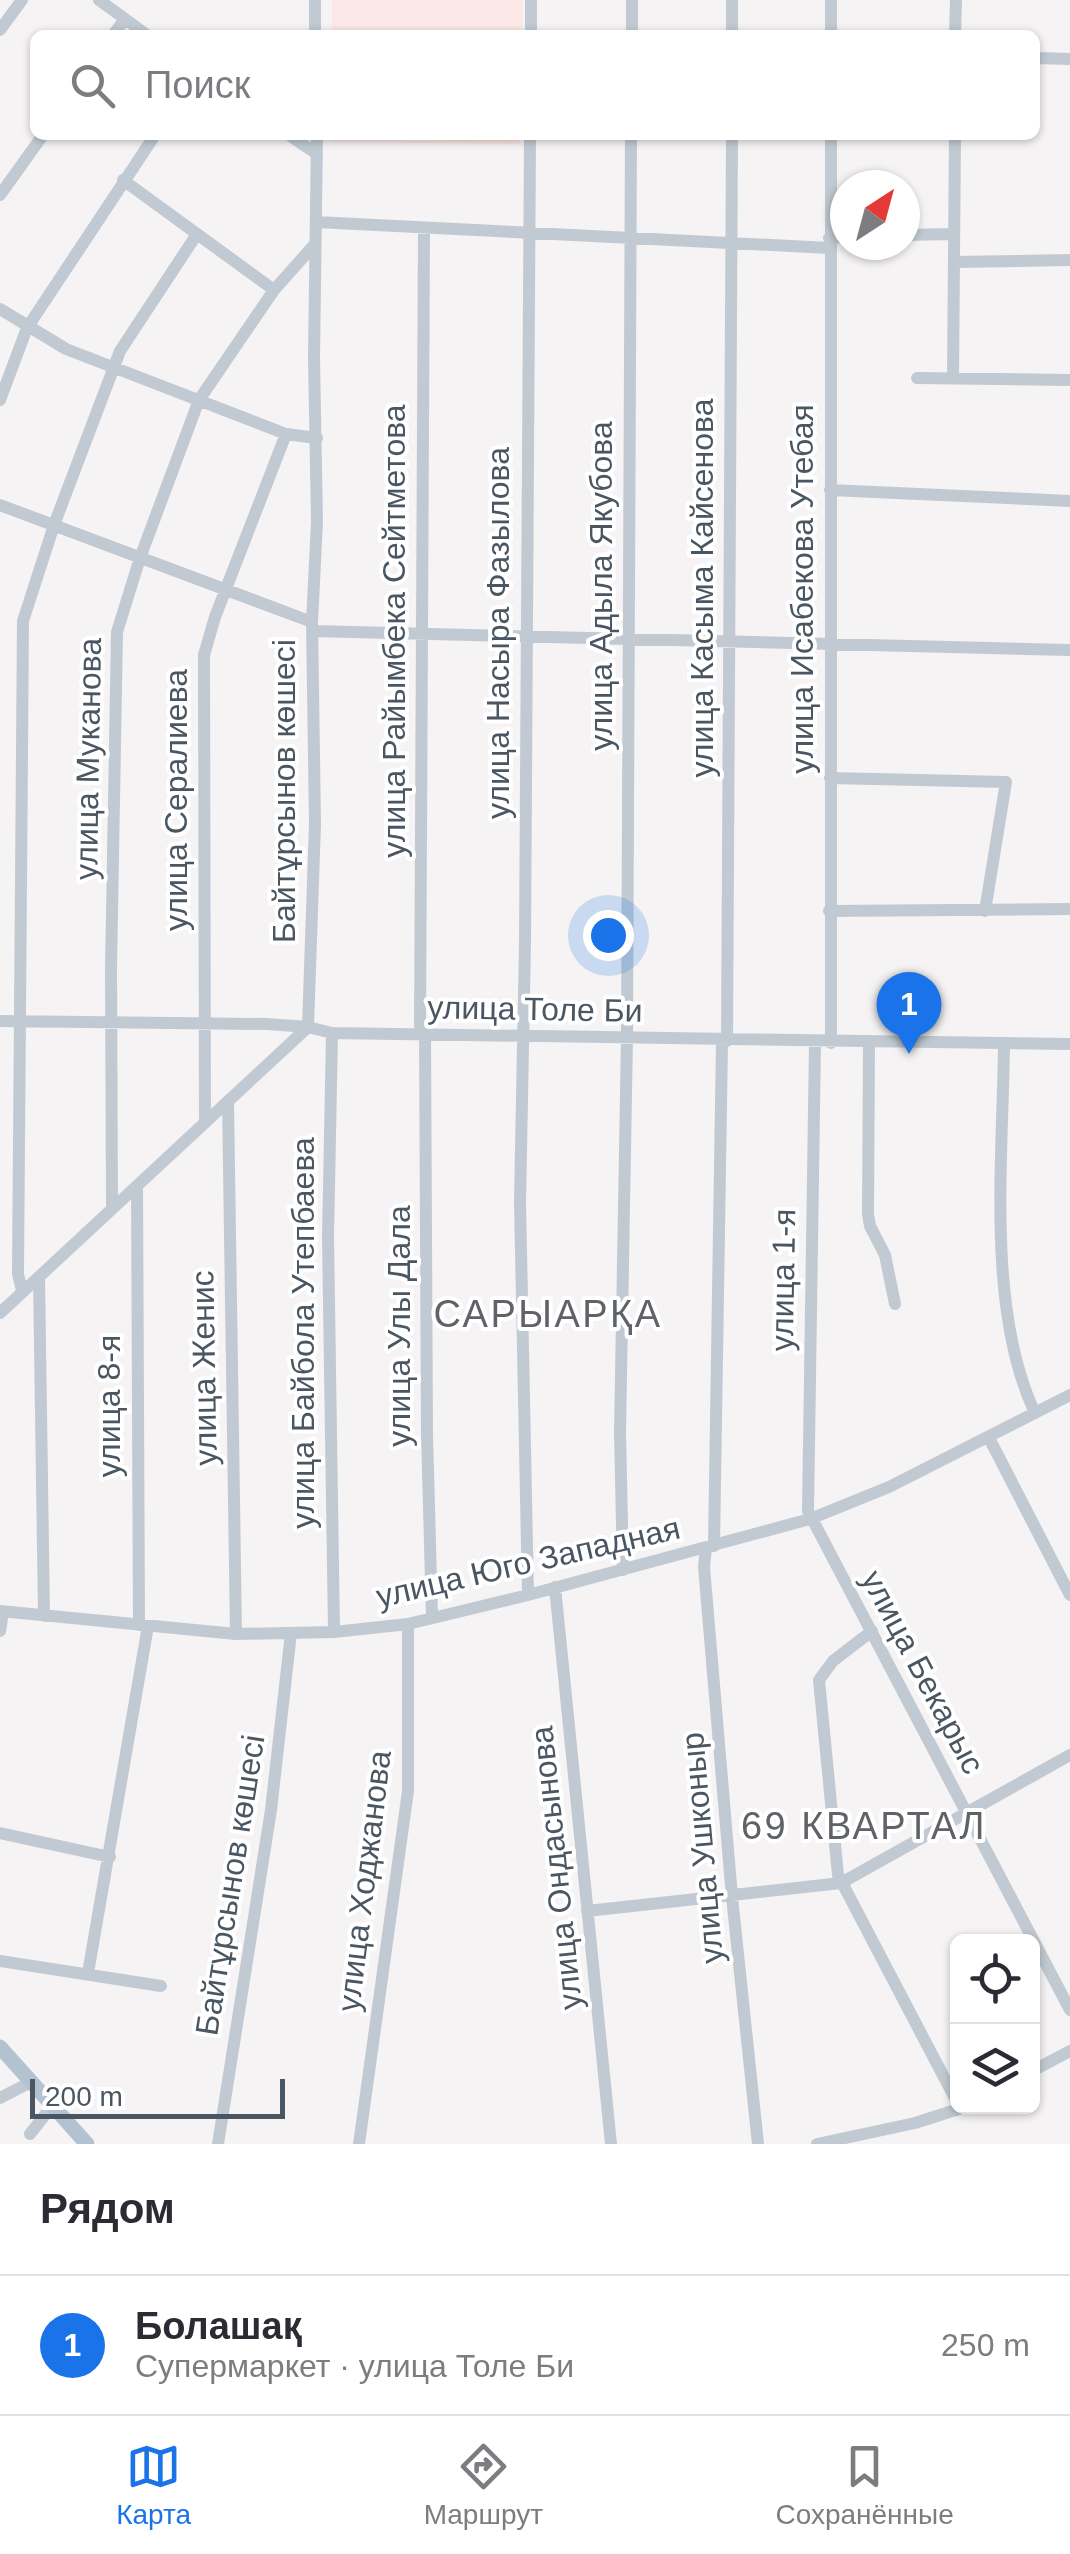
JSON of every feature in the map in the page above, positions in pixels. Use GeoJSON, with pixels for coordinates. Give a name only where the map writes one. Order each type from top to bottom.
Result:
{"type":"FeatureCollection","features":[{"type":"Feature","properties":{"kind":"main road"},"geometry":{"type":"LineString","coordinates":[[0,2047],[77,2140]]}},
{"type":"Feature","properties":{"kind":"street"},"geometry":{"type":"LineString","coordinates":[[0,30],[22,0]]}},
{"type":"Feature","properties":{"kind":"street"},"geometry":{"type":"LineString","coordinates":[[99,0],[140,30]]}},
{"type":"Feature","properties":{"kind":"street"},"geometry":{"type":"LineString","coordinates":[[315,0],[315,30]]}},
{"type":"Feature","properties":{"kind":"street"},"geometry":{"type":"LineString","coordinates":[[531,30],[532,0]]}},
{"type":"Feature","properties":{"kind":"street"},"geometry":{"type":"LineString","coordinates":[[632,0],[632,30]]}},
{"type":"Feature","properties":{"kind":"street"},"geometry":{"type":"LineString","coordinates":[[732,0],[732,30]]}},
{"type":"Feature","properties":{"kind":"street"},"geometry":{"type":"LineString","coordinates":[[831,0],[831,30]]}},
{"type":"Feature","properties":{"kind":"street"},"geometry":{"type":"LineString","coordinates":[[955,30],[956,0]]}},
{"type":"Feature","properties":{"kind":"street"},"geometry":{"type":"LineString","coordinates":[[117,30],[125,19]]}},
{"type":"Feature","properties":{"kind":"street"},"geometry":{"type":"LineString","coordinates":[[1040,58],[1070,59]]}},
{"type":"Feature","properties":{"kind":"street"},"geometry":{"type":"LineString","coordinates":[[0,195],[38,140]]}},
{"type":"Feature","properties":{"kind":"street"},"geometry":{"type":"LineString","coordinates":[[0,400],[27,328],[151,140]]}},
{"type":"Feature","properties":{"kind":"street"},"geometry":{"type":"LineString","coordinates":[[296,140],[317,154]]}},
{"type":"Feature","properties":{"kind":"street","name":"Байтұрсынов көшесі"},"geometry":{"type":"LineString","coordinates":[[308,1027],[316,806],[313,627],[317,140]]}},
{"type":"Feature","properties":{"kind":"street","name":"улица Насыра Фазылова"},"geometry":{"type":"LineString","coordinates":[[528,1596],[520,1202],[530,140]]}},
{"type":"Feature","properties":{"kind":"street","name":"улица Адыла Якубова"},"geometry":{"type":"LineString","coordinates":[[623,1570],[620,1450],[627,1038],[632,140]]}},
{"type":"Feature","properties":{"kind":"street","name":"улица Касыма Кайсенова"},"geometry":{"type":"LineString","coordinates":[[710,1547],[724,1041],[732,140]]}},
{"type":"Feature","properties":{"kind":"street","name":"улица Исабекова Утебая"},"geometry":{"type":"LineString","coordinates":[[831,140],[831,1043]]}},
{"type":"Feature","properties":{"kind":"street"},"geometry":{"type":"LineString","coordinates":[[953,377],[955,140]]}},
{"type":"Feature","properties":{"kind":"street"},"geometry":{"type":"LineString","coordinates":[[123,180],[274,290]]}},
{"type":"Feature","properties":{"kind":"street"},"geometry":{"type":"LineString","coordinates":[[316,222],[731,242],[829,243]]}},
{"type":"Feature","properties":{"kind":"street","name":"улица Райымбека Сейтметова"},"geometry":{"type":"LineString","coordinates":[[423,1035],[424,228]]}},
{"type":"Feature","properties":{"kind":"street"},"geometry":{"type":"LineString","coordinates":[[22,1291],[18,1274],[20,652],[26,603],[120,351],[198,234]]}},
{"type":"Feature","properties":{"kind":"street"},"geometry":{"type":"LineString","coordinates":[[920,235],[953,234]]}},
{"type":"Feature","properties":{"kind":"street","name":"улица Муканова"},"geometry":{"type":"LineString","coordinates":[[112,1208],[114,648],[140,558],[199,400],[274,290],[315,244]]}},
{"type":"Feature","properties":{"kind":"street"},"geometry":{"type":"LineString","coordinates":[[954,262],[1070,260]]}},
{"type":"Feature","properties":{"kind":"street"},"geometry":{"type":"LineString","coordinates":[[0,310],[66,350],[286,434],[316,438]]}},
{"type":"Feature","properties":{"kind":"street"},"geometry":{"type":"LineString","coordinates":[[918,378],[1070,380]]}},
{"type":"Feature","properties":{"kind":"street","name":"улица Сералиева"},"geometry":{"type":"LineString","coordinates":[[205,1122],[204,655],[286,434]]}},
{"type":"Feature","properties":{"kind":"street"},"geometry":{"type":"LineString","coordinates":[[830,490],[1070,501]]}},
{"type":"Feature","properties":{"kind":"street"},"geometry":{"type":"LineString","coordinates":[[0,505],[313,627],[422,636],[1070,650]]}},
{"type":"Feature","properties":{"kind":"street"},"geometry":{"type":"LineString","coordinates":[[830,778],[1006,782],[985,911]]}},
{"type":"Feature","properties":{"kind":"street"},"geometry":{"type":"LineString","coordinates":[[829,910],[1070,909]]}},
{"type":"Feature","properties":{"kind":"street","name":"улица Толе Би"},"geometry":{"type":"LineString","coordinates":[[0,1020],[308,1027],[332,1033],[1070,1044]]}},
{"type":"Feature","properties":{"kind":"street"},"geometry":{"type":"LineString","coordinates":[[0,1313],[308,1027]]}},
{"type":"Feature","properties":{"kind":"street","name":"улица Байбола Утепбаева"},"geometry":{"type":"LineString","coordinates":[[332,1033],[328,1255],[334,1632]]}},
{"type":"Feature","properties":{"kind":"street","name":"улица Улы Дала"},"geometry":{"type":"LineString","coordinates":[[423,1035],[432,1618]]}},
{"type":"Feature","properties":{"kind":"street","name":"улица 1-я"},"geometry":{"type":"LineString","coordinates":[[810,1518],[806,1473],[815,1043]]}},
{"type":"Feature","properties":{"kind":"street"},"geometry":{"type":"LineString","coordinates":[[868,1043],[868,1214],[885,1255],[895,1304]]}},
{"type":"Feature","properties":{"kind":"street"},"geometry":{"type":"LineString","coordinates":[[1004,1044],[1004,1292],[1035,1413]]}},
{"type":"Feature","properties":{"kind":"street","name":"улица Женис"},"geometry":{"type":"LineString","coordinates":[[228,1101],[236,1634]]}},
{"type":"Feature","properties":{"kind":"street","name":"улица 8-я"},"geometry":{"type":"LineString","coordinates":[[88,1973],[110,1857],[144,1626],[136,1412],[137,1186]]}},
{"type":"Feature","properties":{"kind":"street"},"geometry":{"type":"LineString","coordinates":[[39,1277],[44,1616]]}},
{"type":"Feature","properties":{"kind":"street","name":"улица Юго Западная"},"geometry":{"type":"LineString","coordinates":[[2,1612],[236,1634],[334,1632],[408,1624],[528,1596],[810,1518],[889,1487],[1070,1395]]}},
{"type":"Feature","properties":{"kind":"street"},"geometry":{"type":"LineString","coordinates":[[989,1438],[1070,1595]]}},
{"type":"Feature","properties":{"kind":"street","name":"улица Бекарыс"},"geometry":{"type":"LineString","coordinates":[[810,1518],[1070,2010]]}},
{"type":"Feature","properties":{"kind":"street","name":"улица Ушконыр"},"geometry":{"type":"LineString","coordinates":[[710,1547],[704,1566],[758,2144]]}},
{"type":"Feature","properties":{"kind":"street","name":"улица Ондасынова"},"geometry":{"type":"LineString","coordinates":[[555,1587],[611,2144]]}},
{"type":"Feature","properties":{"kind":"street"},"geometry":{"type":"LineString","coordinates":[[0,1631],[2,1612]]}},
{"type":"Feature","properties":{"kind":"street","name":"улица Ходжанова"},"geometry":{"type":"LineString","coordinates":[[359,2144],[408,1791],[408,1624]]}},
{"type":"Feature","properties":{"kind":"street"},"geometry":{"type":"LineString","coordinates":[[872,1631],[832,1660],[819,1680],[830,1818],[840,1883],[950,2087]]}},
{"type":"Feature","properties":{"kind":"street","name":"Байтұрсынов көшесі"},"geometry":{"type":"LineString","coordinates":[[218,2144],[270,1810],[291,1633]]}},
{"type":"Feature","properties":{"kind":"street"},"geometry":{"type":"LineString","coordinates":[[587,1910],[840,1883],[1070,1755]]}},
{"type":"Feature","properties":{"kind":"street"},"geometry":{"type":"LineString","coordinates":[[0,1832],[110,1857]]}},
{"type":"Feature","properties":{"kind":"street"},"geometry":{"type":"LineString","coordinates":[[0,1961],[160,1986]]}},
{"type":"Feature","properties":{"kind":"street"},"geometry":{"type":"LineString","coordinates":[[1040,2067],[1070,2052]]}},
{"type":"Feature","properties":{"kind":"street"},"geometry":{"type":"LineString","coordinates":[[0,2098],[31,2082]]}},
{"type":"Feature","properties":{"kind":"street"},"geometry":{"type":"LineString","coordinates":[[30,2134],[52,2106]]}},
{"type":"Feature","properties":{"kind":"street"},"geometry":{"type":"LineString","coordinates":[[817,2144],[915,2123],[950,2110]]}},
{"type":"Feature","properties":{"kind":"shaded area"},"geometry":{"type":"Polygon","coordinates":[[[332,0],[523,0],[522,30],[332,30],[332,0]]]}},
{"type":"Feature","properties":{"kind":"shaded area"},"geometry":{"type":"Polygon","coordinates":[[[520,140],[520,144],[331,142],[520,140]]]}},
{"type":"Feature","properties":{"kind":"place","name":"Болашақ"},"geometry":{"type":"Point","coordinates":[909,1054]}},
{"type":"Feature","properties":{"kind":"district","name":"САРЫАРҚА"},"geometry":{"type":"Point","coordinates":[548,1314]}},
{"type":"Feature","properties":{"kind":"district","name":"69 КВАРТАЛ"},"geometry":{"type":"Point","coordinates":[864,1826]}}]}
